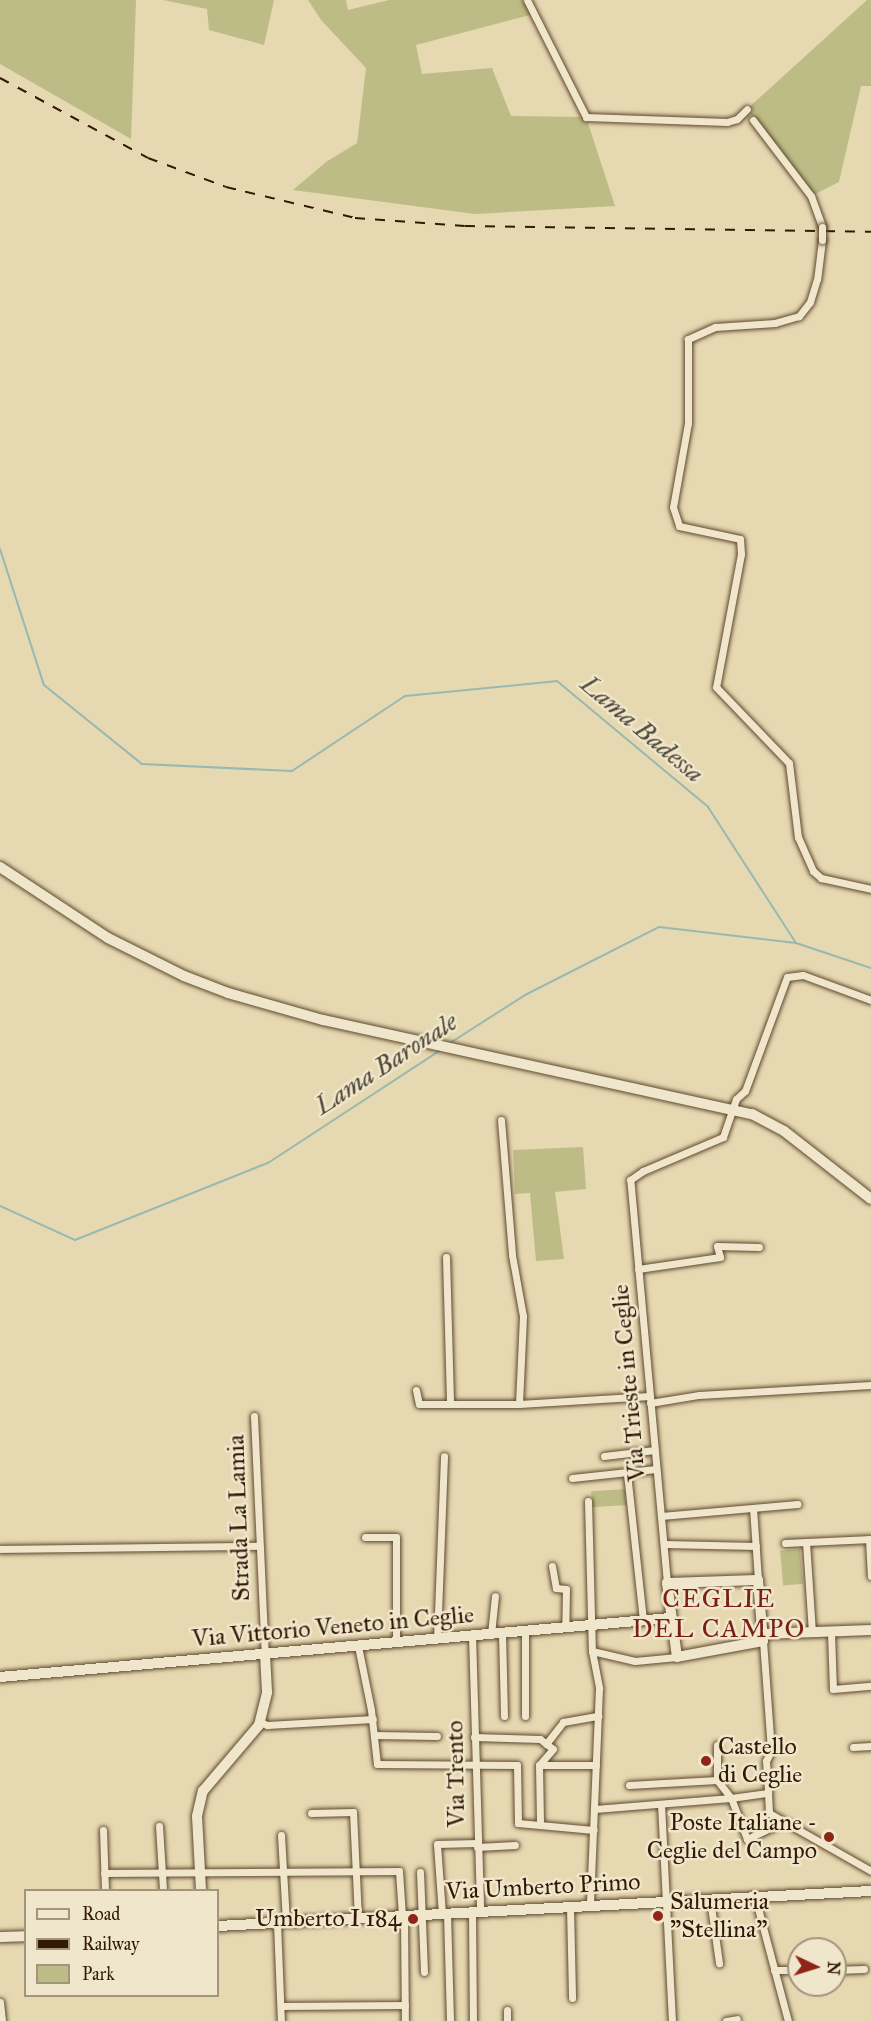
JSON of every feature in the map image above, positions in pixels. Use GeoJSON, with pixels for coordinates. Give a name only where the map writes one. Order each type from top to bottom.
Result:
{"type":"FeatureCollection","features":[{"type":"Feature","properties":{"kind":"main road"},"geometry":{"type":"LineString","coordinates":[[0,867],[108,938],[184,976],[274,1007],[734,1108],[784,1131],[871,1199]]}},
{"type":"Feature","properties":{"kind":"main road"},"geometry":{"type":"LineString","coordinates":[[763,1637],[757,1581],[667,1582],[677,1657],[763,1637],[871,1630]]}},
{"type":"Feature","properties":{"kind":"main road","name":"Via Vittorio Veneto in Ceglie"},"geometry":{"type":"LineString","coordinates":[[0,1677],[670,1618]]}},
{"type":"Feature","properties":{"kind":"main road"},"geometry":{"type":"LineString","coordinates":[[201,1889],[197,1816],[203,1791],[249,1741],[260,1722],[267,1692],[265,1654]]}},
{"type":"Feature","properties":{"kind":"main road","name":"Via Umberto Primo"},"geometry":{"type":"LineString","coordinates":[[219,1926],[871,1891]]}},
{"type":"Feature","properties":{"kind":"main road"},"geometry":{"type":"LineString","coordinates":[[0,1937],[24,1936]]}},
{"type":"Feature","properties":{"kind":"street"},"geometry":{"type":"LineString","coordinates":[[527,0],[585,117],[727,122],[737,119],[747,109]]}},
{"type":"Feature","properties":{"kind":"street"},"geometry":{"type":"LineString","coordinates":[[753,120],[811,196],[822,226],[817,279],[810,302],[799,316],[775,323],[715,327],[688,339],[688,423],[673,507],[680,526],[740,539],[741,554],[716,687],[789,763],[798,837],[813,871],[821,878],[871,889]]}},
{"type":"Feature","properties":{"kind":"street"},"geometry":{"type":"LineString","coordinates":[[734,1108],[736,1099],[745,1091],[787,977],[803,975],[871,1000]]}},
{"type":"Feature","properties":{"kind":"street","name":"Via Trieste in Ceglie"},"geometry":{"type":"LineString","coordinates":[[667,1582],[630,1180],[642,1171],[723,1137],[734,1108]]}},
{"type":"Feature","properties":{"kind":"street"},"geometry":{"type":"LineString","coordinates":[[501,1120],[512,1255],[523,1316],[519,1404]]}},
{"type":"Feature","properties":{"kind":"street"},"geometry":{"type":"LineString","coordinates":[[638,1269],[720,1257],[717,1246],[759,1246]]}},
{"type":"Feature","properties":{"kind":"street"},"geometry":{"type":"LineString","coordinates":[[446,1257],[450,1404]]}},
{"type":"Feature","properties":{"kind":"street"},"geometry":{"type":"LineString","coordinates":[[416,1390],[419,1404],[519,1404],[650,1399],[871,1385]]}},
{"type":"Feature","properties":{"kind":"street","name":"Strada La Lamia"},"geometry":{"type":"LineString","coordinates":[[254,1416],[265,1654]]}},
{"type":"Feature","properties":{"kind":"street"},"geometry":{"type":"LineString","coordinates":[[604,1456],[655,1450]]}},
{"type":"Feature","properties":{"kind":"street"},"geometry":{"type":"LineString","coordinates":[[437,1639],[444,1456]]}},
{"type":"Feature","properties":{"kind":"street"},"geometry":{"type":"LineString","coordinates":[[572,1478],[657,1469]]}},
{"type":"Feature","properties":{"kind":"street"},"geometry":{"type":"LineString","coordinates":[[627,1473],[643,1621]]}},
{"type":"Feature","properties":{"kind":"street"},"geometry":{"type":"LineString","coordinates":[[588,1501],[592,1651],[598,1673],[590,1906]]}},
{"type":"Feature","properties":{"kind":"street"},"geometry":{"type":"LineString","coordinates":[[661,1516],[797,1504]]}},
{"type":"Feature","properties":{"kind":"street"},"geometry":{"type":"LineString","coordinates":[[753,1508],[756,1546],[759,1636],[678,1651],[672,1586],[757,1581]]}},
{"type":"Feature","properties":{"kind":"street"},"geometry":{"type":"LineString","coordinates":[[365,1537],[396,1537],[396,1643]]}},
{"type":"Feature","properties":{"kind":"street"},"geometry":{"type":"LineString","coordinates":[[785,1543],[870,1539],[871,1576]]}},
{"type":"Feature","properties":{"kind":"street"},"geometry":{"type":"LineString","coordinates":[[806,1542],[812,1633]]}},
{"type":"Feature","properties":{"kind":"street"},"geometry":{"type":"LineString","coordinates":[[664,1544],[756,1546]]}},
{"type":"Feature","properties":{"kind":"street"},"geometry":{"type":"LineString","coordinates":[[0,1550],[259,1546]]}},
{"type":"Feature","properties":{"kind":"street"},"geometry":{"type":"LineString","coordinates":[[552,1566],[556,1588],[566,1589],[566,1628]]}},
{"type":"Feature","properties":{"kind":"street"},"geometry":{"type":"LineString","coordinates":[[495,1596],[504,1716]]}},
{"type":"Feature","properties":{"kind":"street"},"geometry":{"type":"LineString","coordinates":[[525,1631],[525,1716]]}},
{"type":"Feature","properties":{"kind":"street"},"geometry":{"type":"LineString","coordinates":[[831,1633],[832,1689],[871,1686]]}},
{"type":"Feature","properties":{"kind":"street","name":"Via Trento"},"geometry":{"type":"LineString","coordinates":[[472,1635],[477,1845],[473,2021]]}},
{"type":"Feature","properties":{"kind":"street"},"geometry":{"type":"LineString","coordinates":[[763,1637],[771,1751],[766,1761],[769,1813],[871,1871]]}},
{"type":"Feature","properties":{"kind":"street"},"geometry":{"type":"LineString","coordinates":[[358,1646],[373,1719],[377,1764],[517,1765],[518,1823],[594,1830]]}},
{"type":"Feature","properties":{"kind":"street"},"geometry":{"type":"LineString","coordinates":[[592,1651],[635,1661],[677,1657]]}},
{"type":"Feature","properties":{"kind":"street"},"geometry":{"type":"LineString","coordinates":[[546,1744],[563,1722],[598,1716]]}},
{"type":"Feature","properties":{"kind":"street"},"geometry":{"type":"LineString","coordinates":[[260,1722],[267,1725],[373,1719]]}},
{"type":"Feature","properties":{"kind":"street"},"geometry":{"type":"LineString","coordinates":[[374,1735],[437,1736]]}},
{"type":"Feature","properties":{"kind":"street"},"geometry":{"type":"LineString","coordinates":[[474,1737],[537,1738],[553,1749],[539,1765],[540,1825]]}},
{"type":"Feature","properties":{"kind":"street"},"geometry":{"type":"LineString","coordinates":[[717,1745],[717,1780],[731,1798],[747,1839],[782,1822]]}},
{"type":"Feature","properties":{"kind":"street"},"geometry":{"type":"LineString","coordinates":[[853,1747],[871,1746]]}},
{"type":"Feature","properties":{"kind":"street"},"geometry":{"type":"LineString","coordinates":[[539,1765],[596,1765]]}},
{"type":"Feature","properties":{"kind":"street"},"geometry":{"type":"LineString","coordinates":[[629,1785],[717,1780]]}},
{"type":"Feature","properties":{"kind":"street"},"geometry":{"type":"LineString","coordinates":[[595,1809],[768,1793]]}},
{"type":"Feature","properties":{"kind":"street"},"geometry":{"type":"LineString","coordinates":[[761,1798],[766,1815],[776,1822],[749,1835],[737,1799],[761,1798]]}},
{"type":"Feature","properties":{"kind":"street"},"geometry":{"type":"LineString","coordinates":[[661,1804],[672,2021]]}},
{"type":"Feature","properties":{"kind":"street"},"geometry":{"type":"LineString","coordinates":[[311,1814],[353,1812],[358,1918]]}},
{"type":"Feature","properties":{"kind":"street"},"geometry":{"type":"LineString","coordinates":[[159,1826],[163,1889]]}},
{"type":"Feature","properties":{"kind":"street"},"geometry":{"type":"LineString","coordinates":[[103,1830],[105,1889]]}},
{"type":"Feature","properties":{"kind":"street"},"geometry":{"type":"LineString","coordinates":[[281,1835],[283,1872],[281,2021]]}},
{"type":"Feature","properties":{"kind":"street"},"geometry":{"type":"LineString","coordinates":[[450,2021],[445,1914],[437,1844],[515,1845]]}},
{"type":"Feature","properties":{"kind":"street"},"geometry":{"type":"LineString","coordinates":[[104,1873],[399,1871],[403,1916],[405,2021]]}},
{"type":"Feature","properties":{"kind":"street"},"geometry":{"type":"LineString","coordinates":[[420,1872],[424,1972]]}},
{"type":"Feature","properties":{"kind":"street"},"geometry":{"type":"LineString","coordinates":[[755,1897],[788,2021]]}},
{"type":"Feature","properties":{"kind":"street"},"geometry":{"type":"LineString","coordinates":[[710,1899],[719,1963]]}},
{"type":"Feature","properties":{"kind":"street"},"geometry":{"type":"LineString","coordinates":[[570,1907],[572,1998]]}},
{"type":"Feature","properties":{"kind":"street"},"geometry":{"type":"LineString","coordinates":[[774,1970],[787,1970]]}},
{"type":"Feature","properties":{"kind":"street"},"geometry":{"type":"LineString","coordinates":[[847,1970],[864,1970]]}},
{"type":"Feature","properties":{"kind":"street"},"geometry":{"type":"LineString","coordinates":[[0,2002],[2,2021]]}},
{"type":"Feature","properties":{"kind":"street"},"geometry":{"type":"LineString","coordinates":[[281,2006],[405,2005]]}},
{"type":"Feature","properties":{"kind":"street"},"geometry":{"type":"LineString","coordinates":[[507,2010],[507,2021]]}},
{"type":"Feature","properties":{"kind":"street"},"geometry":{"type":"LineString","coordinates":[[726,2021],[737,2019]]}},
{"type":"Feature","properties":{"kind":"green space"},"geometry":{"type":"Polygon","coordinates":[[[0,0],[136,0],[131,139],[0,64],[0,0]]]}},
{"type":"Feature","properties":{"kind":"green space"},"geometry":{"type":"Polygon","coordinates":[[[163,0],[274,0],[264,45],[209,30],[207,9],[163,0]]]}},
{"type":"Feature","properties":{"kind":"green space"},"geometry":{"type":"Polygon","coordinates":[[[308,0],[346,0],[348,10],[389,0],[528,0],[534,14],[416,45],[422,74],[492,68],[511,116],[586,117],[615,206],[475,214],[293,190],[326,162],[357,143],[366,68],[321,20],[308,0]]]}},
{"type":"Feature","properties":{"kind":"green space"},"geometry":{"type":"Polygon","coordinates":[[[867,0],[871,0],[871,86],[861,86],[839,182],[811,196],[747,109],[867,0]]]}},
{"type":"Feature","properties":{"kind":"green space"},"geometry":{"type":"Polygon","coordinates":[[[583,1147],[586,1189],[555,1192],[564,1259],[536,1261],[530,1193],[515,1194],[513,1150],[583,1147]]]}},
{"type":"Feature","properties":{"kind":"green space"},"geometry":{"type":"Polygon","coordinates":[[[625,1489],[626,1505],[592,1507],[591,1491],[625,1489]]]}},
{"type":"Feature","properties":{"kind":"green space"},"geometry":{"type":"Polygon","coordinates":[[[800,1549],[803,1584],[783,1586],[780,1551],[800,1549]]]}},
{"type":"Feature","properties":{"kind":"waterway","name":"Lama Badessa"},"geometry":{"type":"LineString","coordinates":[[0,549],[44,685],[142,764],[292,771],[405,696],[557,681],[708,807],[796,943]]}},
{"type":"Feature","properties":{"kind":"waterway","name":"Lama Baronale"},"geometry":{"type":"LineString","coordinates":[[450,1043],[525,995],[659,927],[796,943],[871,968]]}},
{"type":"Feature","properties":{"kind":"waterway","name":"Lama Baronale"},"geometry":{"type":"LineString","coordinates":[[0,1206],[75,1240],[268,1163],[441,1050]]}},
{"type":"Feature","properties":{"kind":"railway"},"geometry":{"type":"LineString","coordinates":[[0,78],[148,158],[226,187],[355,218],[465,226],[871,232]]}},
{"type":"Feature","properties":{"kind":"place","name":"Castello di Ceglie"},"geometry":{"type":"Point","coordinates":[706,1761]}},
{"type":"Feature","properties":{"kind":"place","name":"Poste Italiane - Ceglie del Campo"},"geometry":{"type":"Point","coordinates":[829,1837]}},
{"type":"Feature","properties":{"kind":"place","name":"Salumeria \"Stellina\""},"geometry":{"type":"Point","coordinates":[658,1916]}},
{"type":"Feature","properties":{"kind":"place","name":"Umberto I 184"},"geometry":{"type":"Point","coordinates":[413,1919]}},
{"type":"Feature","properties":{"kind":"district","name":"CEGLIE DEL CAMPO"},"geometry":{"type":"Point","coordinates":[719,1614]}}]}
